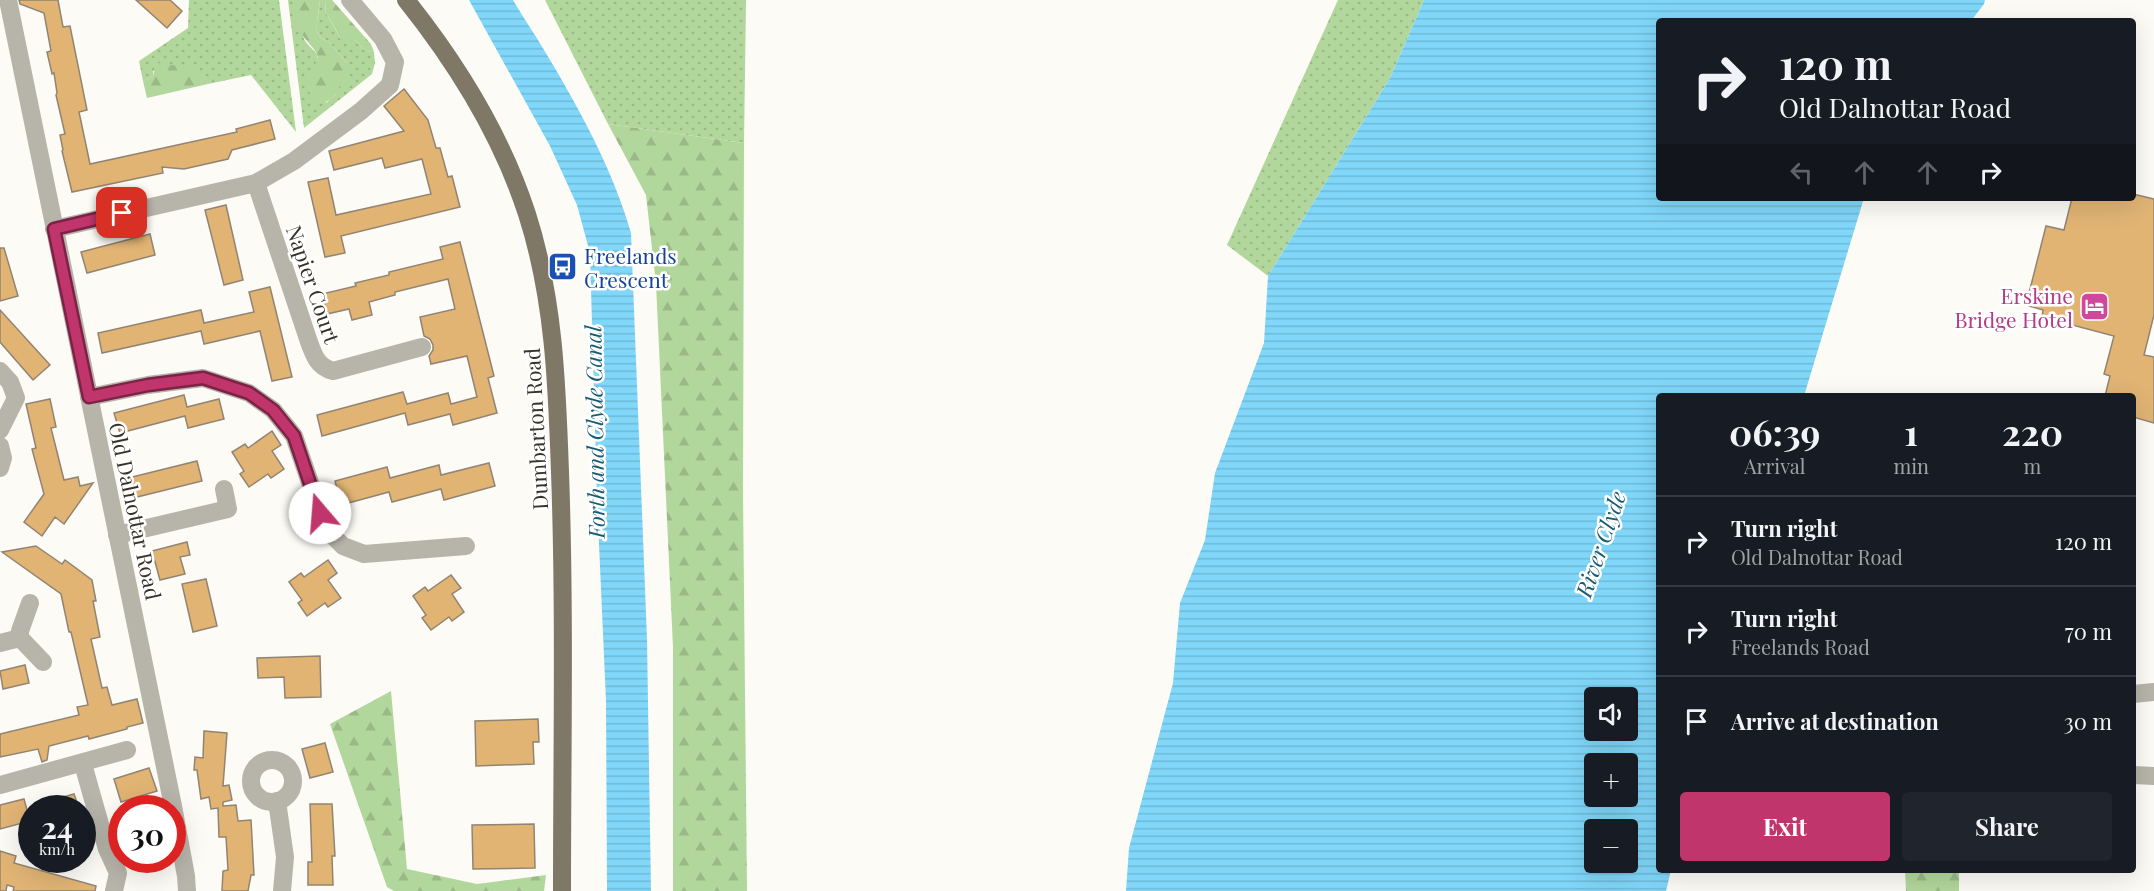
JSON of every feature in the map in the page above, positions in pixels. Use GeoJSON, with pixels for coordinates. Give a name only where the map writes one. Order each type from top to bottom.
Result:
{"type":"FeatureCollection","features":[{"type":"Feature","properties":{"kind":"main road","name":"Dumbarton Road"},"geometry":{"type":"LineString","coordinates":[[406,0],[462,76],[480,105],[506,158],[527,215],[552,324],[563,548],[562,891]]}},
{"type":"Feature","properties":{"kind":"street","name":"Old Dalnottar Road"},"geometry":{"type":"LineString","coordinates":[[8,0],[173,806],[187,891]]}},
{"type":"Feature","properties":{"kind":"street"},"geometry":{"type":"LineString","coordinates":[[54,229],[256,183],[294,161],[361,111],[390,85],[395,62],[382,39],[350,0]]}},
{"type":"Feature","properties":{"kind":"street","name":"Napier Court"},"geometry":{"type":"LineString","coordinates":[[256,183],[309,342],[316,361],[324,369],[333,371],[423,348]]}},
{"type":"Feature","properties":{"kind":"street"},"geometry":{"type":"LineString","coordinates":[[0,371],[10,382],[16,398],[12,410],[0,429]]}},
{"type":"Feature","properties":{"kind":"street"},"geometry":{"type":"LineString","coordinates":[[89,397],[148,385],[203,378],[249,393],[273,410],[294,436],[326,529],[343,546],[364,554],[466,546]]}},
{"type":"Feature","properties":{"kind":"street"},"geometry":{"type":"LineString","coordinates":[[0,446],[3,458],[0,468]]}},
{"type":"Feature","properties":{"kind":"street"},"geometry":{"type":"LineString","coordinates":[[117,535],[228,509],[224,489]]}},
{"type":"Feature","properties":{"kind":"street"},"geometry":{"type":"LineString","coordinates":[[30,603],[20,631],[20,638],[43,662]]}},
{"type":"Feature","properties":{"kind":"street"},"geometry":{"type":"LineString","coordinates":[[0,643],[20,638]]}},
{"type":"Feature","properties":{"kind":"street"},"geometry":{"type":"LineString","coordinates":[[2136,694],[2154,692]]}},
{"type":"Feature","properties":{"kind":"street"},"geometry":{"type":"LineString","coordinates":[[0,785],[83,764],[127,750]]}},
{"type":"Feature","properties":{"kind":"street"},"geometry":{"type":"LineString","coordinates":[[83,764],[106,849],[118,873],[114,891]]}},
{"type":"Feature","properties":{"kind":"street"},"geometry":{"type":"LineString","coordinates":[[2136,775],[2154,776]]}},
{"type":"Feature","properties":{"kind":"street"},"geometry":{"type":"LineString","coordinates":[[277,801],[285,857],[282,891]]}},
{"type":"Feature","properties":{"kind":"green space"},"geometry":{"type":"Polygon","coordinates":[[[189,0],[279,0],[296,132],[251,75],[208,84],[204,78],[192,71],[171,68],[153,71],[153,76],[143,81],[139,61],[188,28],[189,0]]]}},
{"type":"Feature","properties":{"kind":"green space"},"geometry":{"type":"Polygon","coordinates":[[[288,0],[295,0],[304,38],[317,55],[318,62],[313,66],[326,103],[335,95],[347,63],[329,42],[321,38],[316,30],[320,0],[325,0],[326,13],[341,39],[355,40],[361,47],[374,52],[375,63],[372,74],[304,128],[288,0]]]}},
{"type":"Feature","properties":{"kind":"green space"},"geometry":{"type":"Polygon","coordinates":[[[295,0],[320,0],[316,30],[321,38],[329,42],[347,63],[350,73],[349,80],[340,85],[334,96],[325,102],[317,103],[310,95],[308,76],[318,58],[298,28],[295,17],[295,0]]]}},
{"type":"Feature","properties":{"kind":"green space"},"geometry":{"type":"Polygon","coordinates":[[[325,0],[332,0],[371,44],[374,52],[361,47],[355,40],[342,40],[326,13],[325,0]]]}},
{"type":"Feature","properties":{"kind":"green space"},"geometry":{"type":"Polygon","coordinates":[[[545,0],[746,0],[744,143],[608,124],[545,0]]]}},
{"type":"Feature","properties":{"kind":"green space"},"geometry":{"type":"Polygon","coordinates":[[[1338,0],[1424,0],[1390,78],[1268,276],[1227,245],[1338,0]]]}},
{"type":"Feature","properties":{"kind":"green space"},"geometry":{"type":"Polygon","coordinates":[[[159,63],[197,69],[197,74],[205,73],[208,84],[147,98],[143,81],[153,76],[155,67],[159,63]]]}},
{"type":"Feature","properties":{"kind":"green space"},"geometry":{"type":"Polygon","coordinates":[[[608,124],[744,143],[743,494],[747,891],[673,891],[673,647],[656,284],[646,195],[608,124]]]}},
{"type":"Feature","properties":{"kind":"green space"},"geometry":{"type":"Polygon","coordinates":[[[391,691],[407,869],[477,884],[546,875],[544,891],[394,891],[387,887],[330,724],[391,691]]]}},
{"type":"Feature","properties":{"kind":"green space"},"geometry":{"type":"Polygon","coordinates":[[[1905,873],[1959,873],[1959,891],[1906,891],[1905,873]]]}},
{"type":"Feature","properties":{"kind":"water"},"geometry":{"type":"Polygon","coordinates":[[[469,0],[513,0],[543,48],[595,141],[615,186],[631,233],[647,639],[651,891],[607,891],[606,701],[590,253],[577,205],[550,146],[469,0]]]}},
{"type":"Feature","properties":{"kind":"water","name":"River Clyde"},"geometry":{"type":"Polygon","coordinates":[[[1424,0],[1985,0],[1973,18],[1656,18],[1656,201],[1863,201],[1805,393],[1656,393],[1656,873],[1670,873],[1666,891],[1126,891],[1129,848],[1173,683],[1180,603],[1205,540],[1215,473],[1264,343],[1268,276],[1390,78],[1424,0]]]}},
{"type":"Feature","properties":{"kind":"building"},"geometry":{"type":"Polygon","coordinates":[[[19,0],[58,0],[63,27],[70,26],[87,110],[79,112],[90,164],[237,132],[236,129],[270,120],[275,139],[232,150],[228,159],[184,169],[162,167],[163,173],[72,192],[62,151],[60,135],[65,134],[56,95],[54,73],[52,74],[47,52],[51,51],[44,13],[20,4],[19,0]]]}},
{"type":"Feature","properties":{"kind":"building"},"geometry":{"type":"Polygon","coordinates":[[[136,0],[170,0],[182,11],[167,28],[136,0]]]}},
{"type":"Feature","properties":{"kind":"building"},"geometry":{"type":"Polygon","coordinates":[[[404,89],[428,120],[436,148],[440,148],[448,177],[452,176],[460,207],[341,236],[345,253],[325,257],[308,182],[328,178],[336,215],[431,194],[422,159],[385,168],[382,158],[334,170],[329,151],[404,131],[384,106],[404,89]]]}},
{"type":"Feature","properties":{"kind":"building","name":"Erskine Bridge Hotel"},"geometry":{"type":"Polygon","coordinates":[[[2136,195],[2154,199],[2154,315],[2144,355],[2154,357],[2154,423],[2136,418],[2136,393],[2106,393],[2110,376],[2104,374],[2114,336],[2042,317],[2043,310],[2026,305],[2046,226],[2064,230],[2071,201],[2136,201],[2136,195]]]}},
{"type":"Feature","properties":{"kind":"building"},"geometry":{"type":"Polygon","coordinates":[[[226,205],[243,280],[224,285],[205,210],[226,205]]]}},
{"type":"Feature","properties":{"kind":"building"},"geometry":{"type":"Polygon","coordinates":[[[150,234],[155,255],[87,273],[81,252],[150,234]]]}},
{"type":"Feature","properties":{"kind":"building"},"geometry":{"type":"Polygon","coordinates":[[[460,242],[494,376],[488,378],[497,413],[453,425],[450,414],[408,425],[405,413],[322,436],[317,415],[403,392],[407,404],[448,393],[451,404],[477,397],[467,356],[431,364],[429,356],[433,345],[430,339],[424,336],[420,317],[455,309],[448,279],[395,292],[395,295],[369,302],[372,315],[352,320],[349,309],[327,314],[322,294],[356,286],[355,283],[389,275],[389,272],[443,259],[440,247],[460,242]]]}},
{"type":"Feature","properties":{"kind":"building"},"geometry":{"type":"Polygon","coordinates":[[[0,248],[4,248],[18,296],[0,301],[0,248]]]}},
{"type":"Feature","properties":{"kind":"building"},"geometry":{"type":"Polygon","coordinates":[[[270,287],[292,377],[272,381],[260,331],[204,344],[201,331],[102,353],[98,333],[201,310],[204,323],[254,312],[249,292],[270,287]]]}},
{"type":"Feature","properties":{"kind":"building"},"geometry":{"type":"Polygon","coordinates":[[[0,310],[50,365],[33,380],[0,342],[0,310]]]}},
{"type":"Feature","properties":{"kind":"building"},"geometry":{"type":"Polygon","coordinates":[[[184,395],[187,407],[219,399],[224,419],[188,428],[185,416],[120,433],[114,413],[184,395]]]}},
{"type":"Feature","properties":{"kind":"building"},"geometry":{"type":"Polygon","coordinates":[[[50,399],[56,427],[51,428],[64,480],[78,477],[80,486],[93,483],[64,524],[55,517],[42,536],[24,522],[44,494],[32,449],[36,448],[26,404],[50,399]]]}},
{"type":"Feature","properties":{"kind":"building"},"geometry":{"type":"Polygon","coordinates":[[[272,431],[281,445],[272,451],[284,469],[271,478],[268,474],[249,487],[240,474],[244,471],[232,452],[245,444],[248,448],[272,431]]]}},
{"type":"Feature","properties":{"kind":"building"},"geometry":{"type":"Polygon","coordinates":[[[197,461],[202,481],[133,498],[128,478],[197,461]]]}},
{"type":"Feature","properties":{"kind":"building"},"geometry":{"type":"Polygon","coordinates":[[[489,463],[495,486],[444,500],[441,489],[392,502],[389,492],[341,505],[335,481],[387,467],[390,478],[439,465],[441,475],[489,463]]]}},
{"type":"Feature","properties":{"kind":"building"},"geometry":{"type":"Polygon","coordinates":[[[187,542],[190,555],[180,557],[185,574],[160,580],[152,551],[187,542]]]}},
{"type":"Feature","properties":{"kind":"building"},"geometry":{"type":"Polygon","coordinates":[[[36,546],[62,564],[65,560],[92,580],[96,601],[93,601],[100,637],[91,639],[102,688],[107,687],[112,705],[137,699],[143,723],[89,739],[88,736],[49,746],[47,760],[42,762],[38,749],[0,757],[0,734],[79,715],[77,707],[88,705],[61,594],[2,552],[36,546]]]}},
{"type":"Feature","properties":{"kind":"building"},"geometry":{"type":"Polygon","coordinates":[[[328,560],[337,573],[328,580],[341,598],[328,607],[325,603],[307,616],[298,603],[302,600],[289,582],[301,573],[304,577],[328,560]]]}},
{"type":"Feature","properties":{"kind":"building"},"geometry":{"type":"Polygon","coordinates":[[[451,575],[461,588],[452,594],[464,612],[452,621],[449,617],[431,630],[422,618],[426,615],[413,596],[425,587],[428,591],[451,575]]]}},
{"type":"Feature","properties":{"kind":"building"},"geometry":{"type":"Polygon","coordinates":[[[206,579],[217,626],[193,632],[182,584],[206,579]]]}},
{"type":"Feature","properties":{"kind":"building"},"geometry":{"type":"Polygon","coordinates":[[[320,656],[321,697],[285,698],[284,677],[258,678],[257,658],[320,656]]]}},
{"type":"Feature","properties":{"kind":"building"},"geometry":{"type":"Polygon","coordinates":[[[25,665],[29,683],[3,689],[0,671],[25,665]]]}},
{"type":"Feature","properties":{"kind":"building"},"geometry":{"type":"Polygon","coordinates":[[[538,719],[539,742],[533,742],[534,764],[476,766],[475,721],[538,719]]]}},
{"type":"Feature","properties":{"kind":"building"},"geometry":{"type":"Polygon","coordinates":[[[204,731],[227,733],[223,786],[229,785],[232,800],[223,802],[223,806],[236,805],[238,821],[251,820],[254,875],[251,875],[248,891],[222,891],[223,871],[228,870],[226,837],[219,837],[218,808],[211,809],[209,797],[201,799],[197,770],[194,770],[195,757],[203,758],[204,731]]]}},
{"type":"Feature","properties":{"kind":"building"},"geometry":{"type":"Polygon","coordinates":[[[325,743],[333,772],[310,778],[302,749],[325,743]]]}},
{"type":"Feature","properties":{"kind":"building"},"geometry":{"type":"Polygon","coordinates":[[[149,768],[157,791],[144,795],[119,795],[114,779],[149,768]]]}},
{"type":"Feature","properties":{"kind":"building"},"geometry":{"type":"Polygon","coordinates":[[[18,800],[18,824],[0,829],[0,805],[18,800]]]}},
{"type":"Feature","properties":{"kind":"building"},"geometry":{"type":"Polygon","coordinates":[[[310,804],[332,804],[335,856],[332,856],[333,885],[308,885],[308,862],[312,862],[310,804]]]}},
{"type":"Feature","properties":{"kind":"building"},"geometry":{"type":"Polygon","coordinates":[[[534,824],[535,868],[473,869],[472,825],[534,824]]]}},
{"type":"Feature","properties":{"kind":"building"},"geometry":{"type":"Polygon","coordinates":[[[0,851],[16,856],[14,863],[18,864],[18,873],[50,873],[96,886],[95,891],[13,891],[14,887],[7,885],[6,891],[0,891],[0,851]]]}},
{"type":"Feature","properties":{"kind":"place","name":"Freelands Crescent"},"geometry":{"type":"Point","coordinates":[563,267]}},
{"type":"Feature","properties":{"kind":"place","name":"Erskine Bridge Hotel"},"geometry":{"type":"Point","coordinates":[2094,307]}},
{"type":"Feature","properties":{"kind":"route"},"geometry":{"type":"LineString","coordinates":[[122,213],[54,229],[89,397],[148,385],[203,378],[249,393],[273,410],[294,436],[320,513]]}},
{"type":"Feature","properties":{"kind":"water label","name":"Forth and Clyde Canal"},"geometry":{"type":"Point","coordinates":[594,432]}}]}
